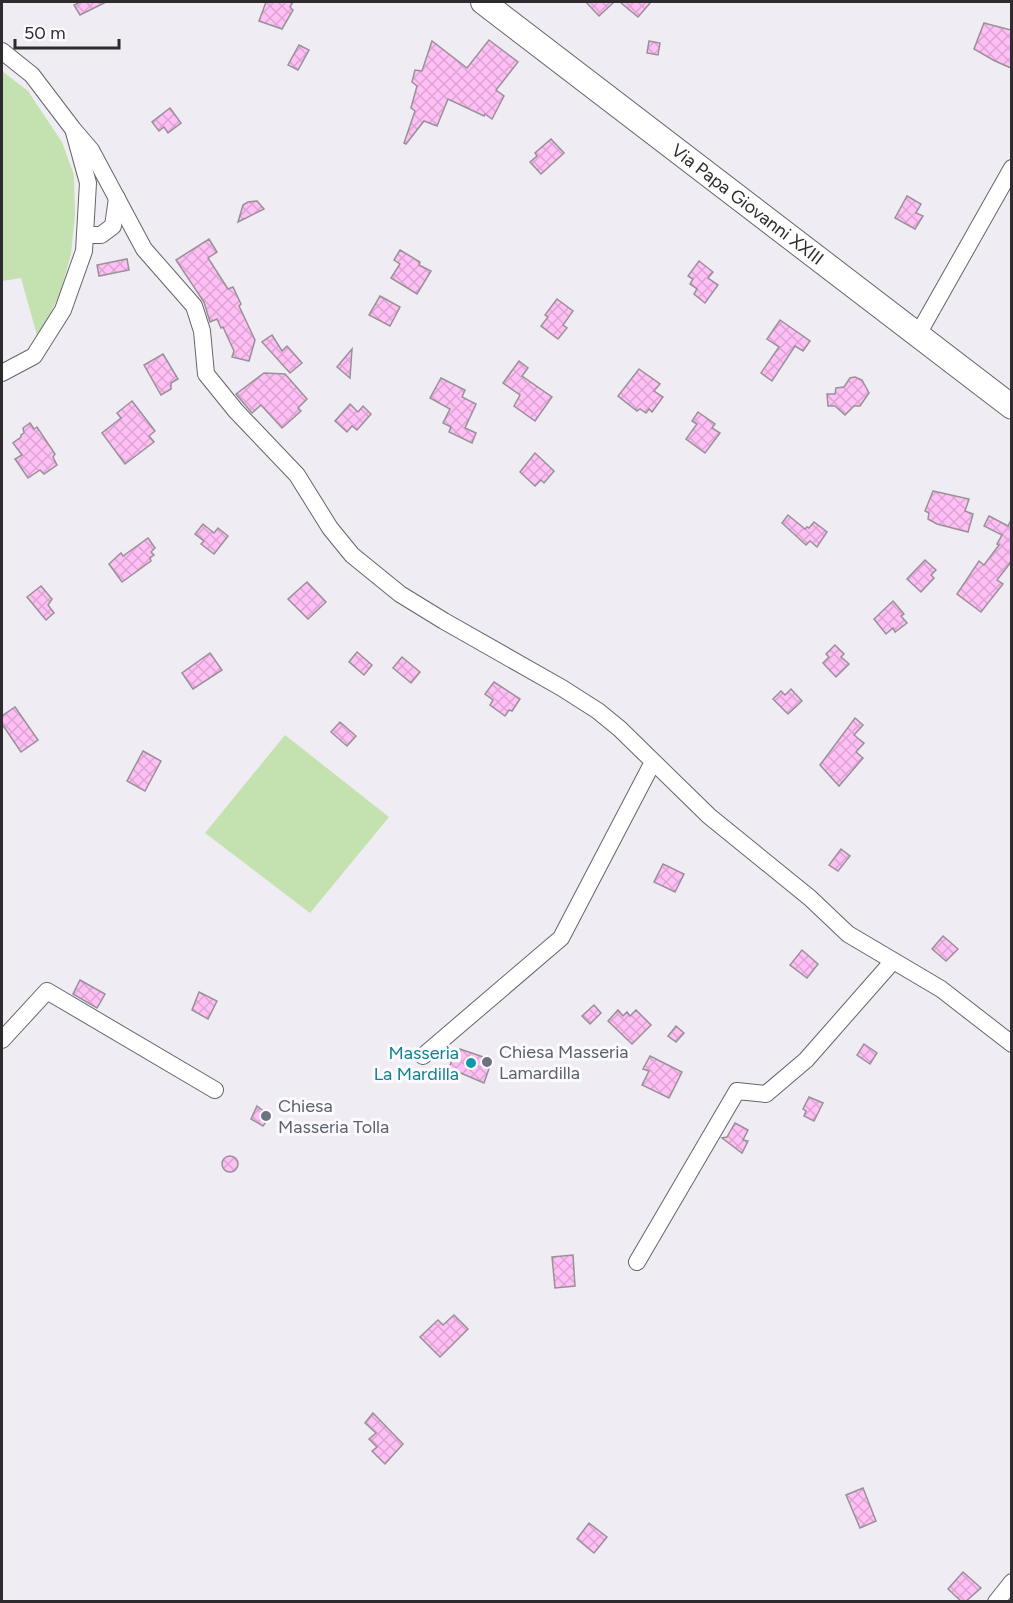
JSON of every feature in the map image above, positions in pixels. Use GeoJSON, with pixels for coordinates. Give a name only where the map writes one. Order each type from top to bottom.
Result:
{"type":"FeatureCollection","features":[{"type":"Feature","properties":{"kind":"main road","name":"Via Papa Giovanni XXIII"},"geometry":{"type":"LineString","coordinates":[[483,2],[1011,407]]}},
{"type":"Feature","properties":{"kind":"street"},"geometry":{"type":"LineString","coordinates":[[2,51],[32,75],[91,150],[144,249],[194,306],[202,331],[206,374],[236,411],[297,474],[330,528],[352,555],[400,594],[598,711],[620,729],[709,816],[793,884],[848,934],[941,989],[1011,1044]]}},
{"type":"Feature","properties":{"kind":"street"},"geometry":{"type":"LineString","coordinates":[[2,374],[34,356],[63,310],[84,251],[88,183],[73,129]]}},
{"type":"Feature","properties":{"kind":"street"},"geometry":{"type":"LineString","coordinates":[[917,336],[1011,168]]}},
{"type":"Feature","properties":{"kind":"street"},"geometry":{"type":"LineString","coordinates":[[88,183],[105,176]]}},
{"type":"Feature","properties":{"kind":"street"},"geometry":{"type":"LineString","coordinates":[[85,235],[101,235],[113,226],[117,198]]}},
{"type":"Feature","properties":{"kind":"street"},"geometry":{"type":"LineString","coordinates":[[423,1056],[561,938],[653,762]]}},
{"type":"Feature","properties":{"kind":"street"},"geometry":{"type":"LineString","coordinates":[[637,1262],[737,1091],[766,1094],[806,1060],[893,961]]}},
{"type":"Feature","properties":{"kind":"street"},"geometry":{"type":"LineString","coordinates":[[2,1040],[47,991],[215,1090]]}},
{"type":"Feature","properties":{"kind":"street"},"geometry":{"type":"LineString","coordinates":[[996,1602],[1011,1582]]}},
{"type":"Feature","properties":{"kind":"green space"},"geometry":{"type":"Polygon","coordinates":[[[2,71],[28,91],[62,142],[74,175],[75,215],[71,254],[61,291],[38,339],[21,278],[2,281],[2,71]]]}},
{"type":"Feature","properties":{"kind":"green space"},"geometry":{"type":"Polygon","coordinates":[[[285,735],[389,817],[310,913],[205,833],[285,735]]]}},
{"type":"Feature","properties":{"kind":"building"},"geometry":{"type":"Polygon","coordinates":[[[80,2],[106,2],[80,15],[74,5],[80,2]]]}},
{"type":"Feature","properties":{"kind":"building"},"geometry":{"type":"Polygon","coordinates":[[[266,2],[293,2],[290,7],[293,10],[282,29],[259,21],[266,2]]]}},
{"type":"Feature","properties":{"kind":"building"},"geometry":{"type":"Polygon","coordinates":[[[586,2],[614,2],[599,16],[586,2]]]}},
{"type":"Feature","properties":{"kind":"building"},"geometry":{"type":"Polygon","coordinates":[[[620,2],[651,2],[638,17],[620,2]]]}},
{"type":"Feature","properties":{"kind":"building"},"geometry":{"type":"Polygon","coordinates":[[[984,23],[1011,30],[1011,68],[974,49],[984,23]]]}},
{"type":"Feature","properties":{"kind":"building"},"geometry":{"type":"Polygon","coordinates":[[[489,40],[518,62],[496,90],[504,96],[492,119],[448,99],[437,126],[424,121],[406,144],[404,143],[415,111],[411,108],[417,86],[412,82],[415,70],[422,71],[432,41],[467,68],[489,40]]]}},
{"type":"Feature","properties":{"kind":"building"},"geometry":{"type":"Polygon","coordinates":[[[649,41],[660,43],[658,55],[647,53],[649,41]]]}},
{"type":"Feature","properties":{"kind":"building"},"geometry":{"type":"Polygon","coordinates":[[[299,45],[309,50],[298,70],[288,65],[299,45]]]}},
{"type":"Feature","properties":{"kind":"building"},"geometry":{"type":"Polygon","coordinates":[[[170,108],[181,123],[168,133],[164,127],[159,131],[152,122],[170,108]]]}},
{"type":"Feature","properties":{"kind":"building"},"geometry":{"type":"Polygon","coordinates":[[[551,139],[564,153],[541,174],[530,162],[537,156],[535,153],[551,139]]]}},
{"type":"Feature","properties":{"kind":"building"},"geometry":{"type":"Polygon","coordinates":[[[907,196],[921,204],[916,213],[923,216],[915,229],[895,218],[907,196]]]}},
{"type":"Feature","properties":{"kind":"building"},"geometry":{"type":"Polygon","coordinates":[[[257,201],[264,209],[238,222],[243,205],[257,201]]]}},
{"type":"Feature","properties":{"kind":"building"},"geometry":{"type":"Polygon","coordinates":[[[209,239],[217,252],[208,258],[228,289],[233,287],[255,340],[249,361],[232,357],[234,351],[223,327],[221,328],[217,319],[210,322],[204,302],[176,260],[209,239]]]}},
{"type":"Feature","properties":{"kind":"building"},"geometry":{"type":"Polygon","coordinates":[[[400,250],[431,271],[417,294],[391,278],[400,264],[394,260],[400,250]]]}},
{"type":"Feature","properties":{"kind":"building"},"geometry":{"type":"Polygon","coordinates":[[[127,259],[129,270],[99,276],[97,265],[127,259]]]}},
{"type":"Feature","properties":{"kind":"building"},"geometry":{"type":"Polygon","coordinates":[[[699,261],[713,272],[708,278],[718,285],[705,303],[694,294],[697,289],[690,284],[693,279],[688,276],[699,261]]]}},
{"type":"Feature","properties":{"kind":"building"},"geometry":{"type":"Polygon","coordinates":[[[380,296],[400,307],[390,326],[369,315],[380,296]]]}},
{"type":"Feature","properties":{"kind":"building"},"geometry":{"type":"Polygon","coordinates":[[[557,299],[573,311],[563,325],[567,328],[558,339],[541,326],[548,317],[545,315],[557,299]]]}},
{"type":"Feature","properties":{"kind":"building"},"geometry":{"type":"Polygon","coordinates":[[[780,320],[810,341],[803,351],[795,346],[772,381],[761,373],[779,347],[767,339],[780,320]]]}},
{"type":"Feature","properties":{"kind":"building"},"geometry":{"type":"Polygon","coordinates":[[[272,335],[282,351],[287,346],[302,363],[290,373],[262,342],[272,335]]]}},
{"type":"Feature","properties":{"kind":"building"},"geometry":{"type":"Polygon","coordinates":[[[352,349],[350,378],[337,367],[352,349]]]}},
{"type":"Feature","properties":{"kind":"building"},"geometry":{"type":"Polygon","coordinates":[[[163,354],[178,379],[171,383],[171,389],[161,395],[144,365],[163,354]]]}},
{"type":"Feature","properties":{"kind":"building"},"geometry":{"type":"Polygon","coordinates":[[[519,361],[528,368],[522,376],[552,397],[535,421],[514,406],[520,395],[503,383],[519,361]]]}},
{"type":"Feature","properties":{"kind":"building"},"geometry":{"type":"Polygon","coordinates":[[[639,369],[660,384],[654,391],[663,397],[652,412],[649,409],[646,413],[640,409],[637,411],[618,396],[639,369]]]}},
{"type":"Feature","properties":{"kind":"building"},"geometry":{"type":"Polygon","coordinates":[[[264,373],[285,374],[307,399],[298,408],[301,411],[282,428],[261,405],[252,413],[236,394],[264,373]]]}},
{"type":"Feature","properties":{"kind":"building"},"geometry":{"type":"Polygon","coordinates":[[[855,377],[862,380],[869,393],[860,406],[854,406],[845,415],[835,406],[828,406],[827,394],[835,394],[836,388],[844,387],[850,378],[855,377]]]}},
{"type":"Feature","properties":{"kind":"building"},"geometry":{"type":"Polygon","coordinates":[[[441,378],[465,390],[462,397],[476,404],[465,428],[476,433],[472,443],[449,432],[451,427],[443,423],[450,409],[430,398],[441,378]]]}},
{"type":"Feature","properties":{"kind":"building"},"geometry":{"type":"Polygon","coordinates":[[[132,401],[155,431],[149,436],[154,442],[125,464],[102,433],[121,418],[117,413],[132,401]]]}},
{"type":"Feature","properties":{"kind":"building"},"geometry":{"type":"Polygon","coordinates":[[[350,404],[358,412],[363,406],[371,414],[357,430],[352,426],[347,432],[335,421],[350,404]]]}},
{"type":"Feature","properties":{"kind":"building"},"geometry":{"type":"Polygon","coordinates":[[[698,412],[715,424],[712,428],[720,433],[705,453],[686,439],[697,424],[692,421],[698,412]]]}},
{"type":"Feature","properties":{"kind":"building"},"geometry":{"type":"Polygon","coordinates":[[[30,423],[34,429],[37,427],[55,454],[53,457],[57,465],[44,474],[40,470],[28,478],[15,459],[22,455],[13,443],[21,437],[24,433],[23,428],[30,423]]]}},
{"type":"Feature","properties":{"kind":"building"},"geometry":{"type":"Polygon","coordinates":[[[535,453],[554,471],[544,483],[541,480],[535,486],[520,472],[535,453]]]}},
{"type":"Feature","properties":{"kind":"building"},"geometry":{"type":"Polygon","coordinates":[[[933,491],[969,499],[965,511],[973,514],[968,532],[937,524],[928,519],[929,513],[925,511],[933,491]]]}},
{"type":"Feature","properties":{"kind":"building"},"geometry":{"type":"Polygon","coordinates":[[[788,515],[805,529],[814,522],[827,532],[817,547],[810,541],[806,545],[782,523],[788,515]]]}},
{"type":"Feature","properties":{"kind":"building"},"geometry":{"type":"Polygon","coordinates":[[[989,516],[1008,526],[1011,520],[1011,562],[997,580],[1003,584],[981,612],[957,594],[979,561],[984,565],[999,545],[997,544],[1002,535],[984,526],[989,516]]]}},
{"type":"Feature","properties":{"kind":"building"},"geometry":{"type":"Polygon","coordinates":[[[203,524],[214,533],[218,528],[228,536],[214,554],[201,544],[204,541],[195,534],[203,524]]]}},
{"type":"Feature","properties":{"kind":"building"},"geometry":{"type":"Polygon","coordinates":[[[148,538],[155,548],[151,552],[154,555],[150,558],[151,561],[122,582],[109,564],[121,553],[123,556],[148,538]]]}},
{"type":"Feature","properties":{"kind":"building"},"geometry":{"type":"Polygon","coordinates":[[[925,560],[936,570],[931,575],[934,578],[921,592],[907,579],[925,560]]]}},
{"type":"Feature","properties":{"kind":"building"},"geometry":{"type":"Polygon","coordinates":[[[307,582],[326,602],[308,619],[288,599],[307,582]]]}},
{"type":"Feature","properties":{"kind":"building"},"geometry":{"type":"Polygon","coordinates":[[[41,586],[52,599],[48,605],[54,613],[46,620],[27,597],[41,586]]]}},
{"type":"Feature","properties":{"kind":"building"},"geometry":{"type":"Polygon","coordinates":[[[893,601],[904,614],[901,616],[907,623],[895,632],[893,628],[886,634],[874,619],[893,601]]]}},
{"type":"Feature","properties":{"kind":"building"},"geometry":{"type":"Polygon","coordinates":[[[835,645],[844,654],[841,657],[849,664],[836,677],[823,663],[829,657],[826,654],[835,645]]]}},
{"type":"Feature","properties":{"kind":"building"},"geometry":{"type":"Polygon","coordinates":[[[357,652],[372,665],[364,675],[349,662],[357,652]]]}},
{"type":"Feature","properties":{"kind":"building"},"geometry":{"type":"Polygon","coordinates":[[[210,653],[222,670],[193,689],[182,673],[210,653]]]}},
{"type":"Feature","properties":{"kind":"building"},"geometry":{"type":"Polygon","coordinates":[[[402,657],[420,672],[411,683],[393,668],[402,657]]]}},
{"type":"Feature","properties":{"kind":"building"},"geometry":{"type":"Polygon","coordinates":[[[494,682],[520,699],[512,711],[509,710],[505,716],[490,705],[493,700],[485,694],[494,682]]]}},
{"type":"Feature","properties":{"kind":"building"},"geometry":{"type":"Polygon","coordinates":[[[791,689],[802,701],[788,714],[773,699],[781,691],[785,695],[791,689]]]}},
{"type":"Feature","properties":{"kind":"building"},"geometry":{"type":"Polygon","coordinates":[[[15,707],[38,740],[21,752],[2,724],[2,716],[15,707]]]}},
{"type":"Feature","properties":{"kind":"building"},"geometry":{"type":"Polygon","coordinates":[[[855,718],[863,725],[854,735],[864,743],[856,752],[863,758],[839,786],[820,765],[855,718]]]}},
{"type":"Feature","properties":{"kind":"building"},"geometry":{"type":"Polygon","coordinates":[[[340,722],[356,736],[347,746],[331,732],[340,722]]]}},
{"type":"Feature","properties":{"kind":"building"},"geometry":{"type":"Polygon","coordinates":[[[143,751],[161,761],[145,791],[127,781],[143,751]]]}},
{"type":"Feature","properties":{"kind":"building"},"geometry":{"type":"Polygon","coordinates":[[[841,849],[850,856],[838,871],[829,865],[841,849]]]}},
{"type":"Feature","properties":{"kind":"building"},"geometry":{"type":"Polygon","coordinates":[[[663,864],[684,874],[675,892],[654,882],[663,864]]]}},
{"type":"Feature","properties":{"kind":"building"},"geometry":{"type":"Polygon","coordinates":[[[943,936],[958,949],[946,961],[932,949],[943,936]]]}},
{"type":"Feature","properties":{"kind":"building"},"geometry":{"type":"Polygon","coordinates":[[[802,950],[818,964],[807,978],[790,965],[802,950]]]}},
{"type":"Feature","properties":{"kind":"building"},"geometry":{"type":"Polygon","coordinates":[[[80,980],[105,994],[97,1008],[73,994],[80,980]]]}},
{"type":"Feature","properties":{"kind":"building"},"geometry":{"type":"Polygon","coordinates":[[[199,992],[217,1001],[208,1019],[192,1010],[199,992]]]}},
{"type":"Feature","properties":{"kind":"building"},"geometry":{"type":"Polygon","coordinates":[[[594,1005],[601,1013],[590,1024],[582,1016],[594,1005]]]}},
{"type":"Feature","properties":{"kind":"building"},"geometry":{"type":"Polygon","coordinates":[[[618,1010],[623,1016],[627,1012],[630,1016],[636,1010],[651,1025],[632,1044],[608,1021],[618,1010]]]}},
{"type":"Feature","properties":{"kind":"building"},"geometry":{"type":"Polygon","coordinates":[[[676,1026],[684,1033],[676,1042],[668,1036],[676,1026]]]}},
{"type":"Feature","properties":{"kind":"building"},"geometry":{"type":"Polygon","coordinates":[[[864,1044],[877,1053],[870,1064],[857,1055],[864,1044]]]}},
{"type":"Feature","properties":{"kind":"building","name":"Masseria La Mardilla"},"geometry":{"type":"Polygon","coordinates":[[[460,1049],[492,1060],[484,1083],[449,1068],[453,1057],[456,1058],[460,1049]]]}},
{"type":"Feature","properties":{"kind":"building"},"geometry":{"type":"Polygon","coordinates":[[[650,1056],[682,1072],[669,1098],[642,1085],[649,1071],[643,1069],[650,1056]]]}},
{"type":"Feature","properties":{"kind":"building"},"geometry":{"type":"Polygon","coordinates":[[[809,1097],[823,1103],[814,1121],[804,1116],[806,1111],[803,1109],[809,1097]]]}},
{"type":"Feature","properties":{"kind":"building"},"geometry":{"type":"Polygon","coordinates":[[[257,1106],[270,1116],[263,1126],[251,1119],[257,1106]]]}},
{"type":"Feature","properties":{"kind":"building"},"geometry":{"type":"Polygon","coordinates":[[[735,1123],[748,1130],[743,1140],[748,1141],[742,1153],[722,1138],[727,1137],[735,1123]]]}},
{"type":"Feature","properties":{"kind":"building"},"geometry":{"type":"Polygon","coordinates":[[[230,1156],[238,1164],[230,1172],[222,1164],[230,1156]]]}},
{"type":"Feature","properties":{"kind":"building"},"geometry":{"type":"Polygon","coordinates":[[[573,1255],[575,1286],[555,1288],[552,1257],[573,1255]]]}},
{"type":"Feature","properties":{"kind":"building"},"geometry":{"type":"Polygon","coordinates":[[[454,1315],[468,1329],[440,1357],[420,1337],[438,1320],[443,1325],[454,1315]]]}},
{"type":"Feature","properties":{"kind":"building"},"geometry":{"type":"Polygon","coordinates":[[[373,1413],[403,1444],[385,1464],[372,1451],[377,1447],[369,1439],[376,1433],[365,1423],[373,1413]]]}},
{"type":"Feature","properties":{"kind":"building"},"geometry":{"type":"Polygon","coordinates":[[[863,1488],[876,1521],[860,1528],[846,1495],[863,1488]]]}},
{"type":"Feature","properties":{"kind":"building"},"geometry":{"type":"Polygon","coordinates":[[[589,1523],[607,1537],[594,1553],[577,1539],[589,1523]]]}},
{"type":"Feature","properties":{"kind":"building"},"geometry":{"type":"Polygon","coordinates":[[[963,1572],[981,1588],[965,1602],[962,1602],[948,1589],[963,1572]]]}},
{"type":"Feature","properties":{"kind":"place","name":"Chiesa Masseria Lamardilla"},"geometry":{"type":"Point","coordinates":[487,1062]}},
{"type":"Feature","properties":{"kind":"place","name":"Masseria La Mardilla"},"geometry":{"type":"Point","coordinates":[471,1063]}},
{"type":"Feature","properties":{"kind":"place","name":"Chiesa Masseria Tolla"},"geometry":{"type":"Point","coordinates":[266,1116]}}]}
